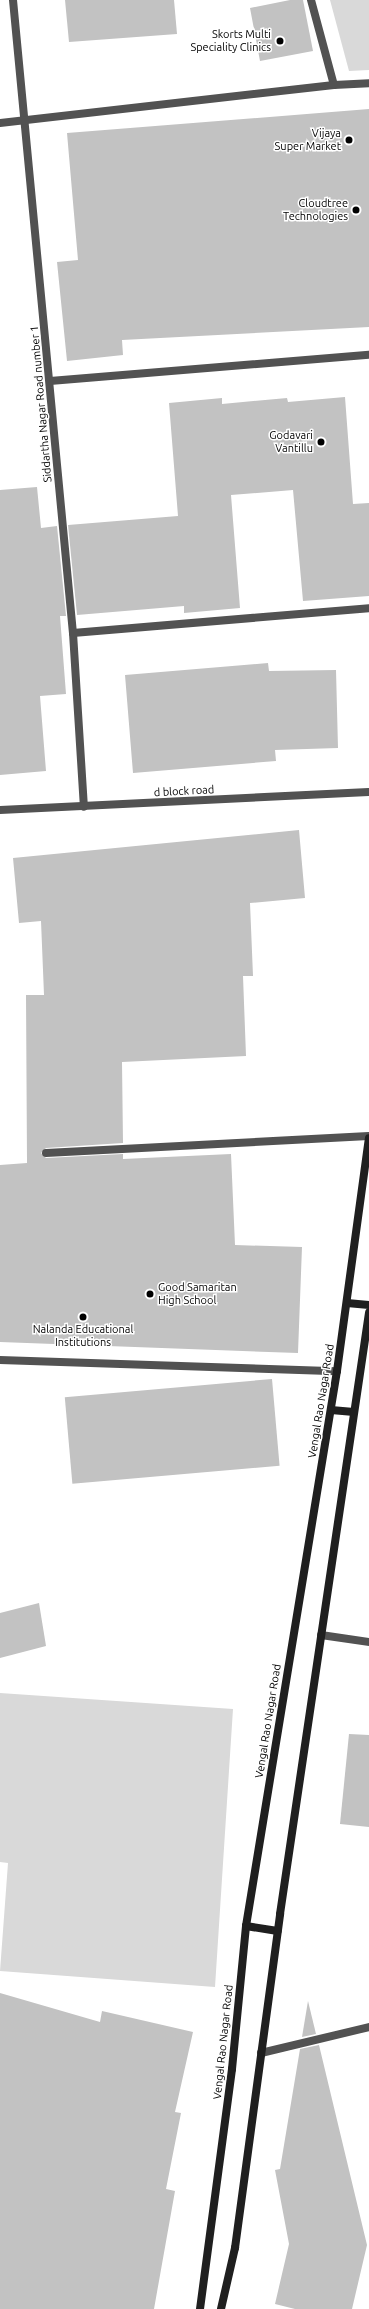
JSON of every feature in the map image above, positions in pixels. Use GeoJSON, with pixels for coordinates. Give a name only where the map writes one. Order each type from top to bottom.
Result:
{"type":"FeatureCollection","features":[{"type":"Feature","properties":{"kind":"main road","name":"Vengal Rao Nagar Road"},"geometry":{"type":"LineString","coordinates":[[200,2309],[232,2069],[246,1926],[331,1410],[369,1137]]}},
{"type":"Feature","properties":{"kind":"main road"},"geometry":{"type":"LineString","coordinates":[[346,1303],[369,1305]]}},
{"type":"Feature","properties":{"kind":"main road"},"geometry":{"type":"LineString","coordinates":[[221,2309],[235,2248],[278,1930],[369,1313]]}},
{"type":"Feature","properties":{"kind":"main road"},"geometry":{"type":"LineString","coordinates":[[331,1410],[354,1412]]}},
{"type":"Feature","properties":{"kind":"main road"},"geometry":{"type":"LineString","coordinates":[[246,1926],[278,1930]]}},
{"type":"Feature","properties":{"kind":"street","name":"Siddartha Nagar Road number 1"},"geometry":{"type":"LineString","coordinates":[[13,0],[26,120],[74,633],[84,807]]}},
{"type":"Feature","properties":{"kind":"street"},"geometry":{"type":"LineString","coordinates":[[311,0],[334,85]]}},
{"type":"Feature","properties":{"kind":"street"},"geometry":{"type":"LineString","coordinates":[[0,124],[334,85],[369,83]]}},
{"type":"Feature","properties":{"kind":"street"},"geometry":{"type":"LineString","coordinates":[[50,381],[369,355]]}},
{"type":"Feature","properties":{"kind":"street"},"geometry":{"type":"LineString","coordinates":[[74,633],[369,608]]}},
{"type":"Feature","properties":{"kind":"street","name":"d block road"},"geometry":{"type":"LineString","coordinates":[[0,810],[369,792]]}},
{"type":"Feature","properties":{"kind":"street"},"geometry":{"type":"LineString","coordinates":[[46,1153],[369,1137]]}},
{"type":"Feature","properties":{"kind":"street"},"geometry":{"type":"LineString","coordinates":[[0,1360],[337,1371]]}},
{"type":"Feature","properties":{"kind":"street"},"geometry":{"type":"LineString","coordinates":[[321,1635],[369,1642]]}},
{"type":"Feature","properties":{"kind":"street"},"geometry":{"type":"LineString","coordinates":[[261,2053],[369,2027]]}},
{"type":"Feature","properties":{"kind":"shaded area"},"geometry":{"type":"Polygon","coordinates":[[[330,0],[369,0],[369,70],[349,71],[330,0]]]}},
{"type":"Feature","properties":{"kind":"shaded area"},"geometry":{"type":"Polygon","coordinates":[[[0,1693],[233,1709],[215,1987],[0,1971],[8,1863],[0,1862],[0,1693]]]}},
{"type":"Feature","properties":{"kind":"building"},"geometry":{"type":"Polygon","coordinates":[[[65,0],[174,0],[177,34],[69,42],[65,0]]]}},
{"type":"Feature","properties":{"kind":"building"},"geometry":{"type":"Polygon","coordinates":[[[290,0],[303,0],[313,51],[260,61],[250,8],[290,0]]]}},
{"type":"Feature","properties":{"kind":"building"},"geometry":{"type":"Polygon","coordinates":[[[369,109],[369,327],[122,340],[123,355],[67,361],[57,262],[78,260],[67,133],[369,109]]]}},
{"type":"Feature","properties":{"kind":"building"},"geometry":{"type":"Polygon","coordinates":[[[345,397],[353,504],[369,503],[369,596],[303,601],[293,490],[231,495],[240,608],[184,613],[184,606],[77,615],[68,525],[178,516],[169,403],[222,398],[222,404],[287,398],[288,402],[345,397]]]}},
{"type":"Feature","properties":{"kind":"building"},"geometry":{"type":"Polygon","coordinates":[[[37,487],[41,528],[57,526],[66,616],[60,616],[66,694],[40,696],[46,771],[0,775],[0,490],[37,487]]]}},
{"type":"Feature","properties":{"kind":"building"},"geometry":{"type":"Polygon","coordinates":[[[268,663],[269,671],[336,670],[338,748],[275,750],[276,761],[133,773],[125,675],[268,663]]]}},
{"type":"Feature","properties":{"kind":"building"},"geometry":{"type":"Polygon","coordinates":[[[299,830],[305,898],[250,903],[253,976],[243,976],[246,1056],[122,1062],[123,1143],[46,1148],[41,1153],[46,1158],[123,1154],[123,1159],[231,1154],[235,1245],[302,1247],[298,1353],[0,1342],[0,1165],[27,1163],[26,995],[44,995],[41,921],[19,923],[13,858],[299,830]]]}},
{"type":"Feature","properties":{"kind":"building"},"geometry":{"type":"Polygon","coordinates":[[[272,1379],[280,1466],[72,1484],[65,1397],[272,1379]]]}},
{"type":"Feature","properties":{"kind":"building"},"geometry":{"type":"Polygon","coordinates":[[[39,1603],[46,1646],[0,1658],[0,1613],[39,1603]]]}},
{"type":"Feature","properties":{"kind":"building"},"geometry":{"type":"Polygon","coordinates":[[[349,1734],[369,1735],[369,1827],[340,1824],[349,1734]]]}},
{"type":"Feature","properties":{"kind":"building"},"geometry":{"type":"Polygon","coordinates":[[[0,1993],[100,2022],[102,2011],[193,2032],[175,2112],[181,2113],[166,2189],[175,2191],[154,2309],[0,2309],[0,1993]]]}},
{"type":"Feature","properties":{"kind":"building"},"geometry":{"type":"Polygon","coordinates":[[[308,2001],[316,2034],[302,2037],[308,2001]]]}},
{"type":"Feature","properties":{"kind":"building"},"geometry":{"type":"Polygon","coordinates":[[[319,2045],[367,2245],[352,2309],[295,2309],[275,2304],[289,2244],[275,2170],[280,2169],[300,2049],[319,2045]]]}},
{"type":"Feature","properties":{"kind":"place","name":"Skorts Multi Speciality Clinics"},"geometry":{"type":"Point","coordinates":[280,41]}},
{"type":"Feature","properties":{"kind":"place","name":"Vijaya Super Market"},"geometry":{"type":"Point","coordinates":[349,140]}},
{"type":"Feature","properties":{"kind":"place","name":"Cloudtree Technologies"},"geometry":{"type":"Point","coordinates":[356,210]}},
{"type":"Feature","properties":{"kind":"place","name":"Godavari Vantillu"},"geometry":{"type":"Point","coordinates":[321,442]}},
{"type":"Feature","properties":{"kind":"place","name":"Good Samaritan High School"},"geometry":{"type":"Point","coordinates":[150,1294]}},
{"type":"Feature","properties":{"kind":"place","name":"Nalanda Educational Institutions"},"geometry":{"type":"Point","coordinates":[83,1317]}}]}
